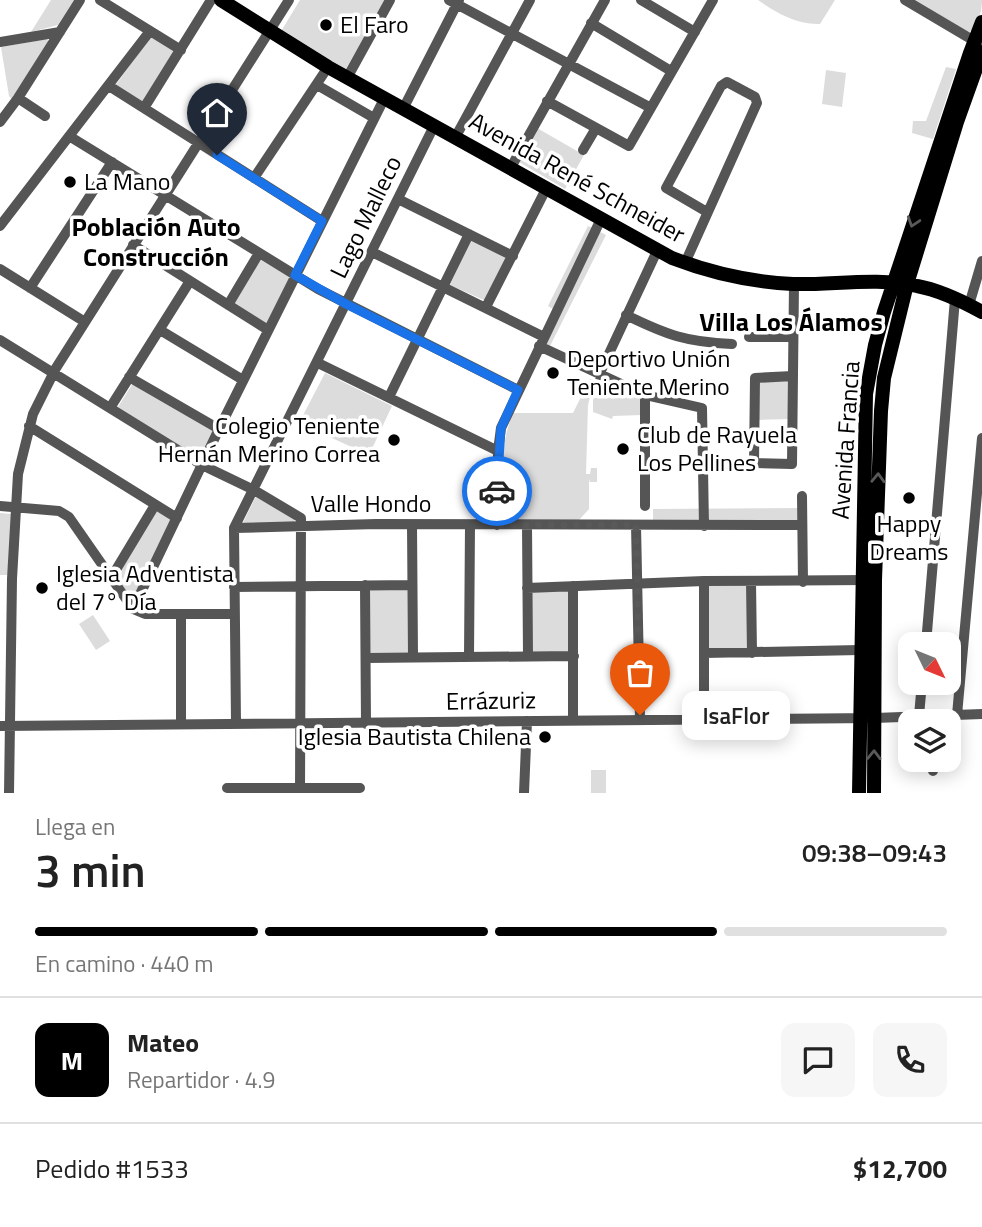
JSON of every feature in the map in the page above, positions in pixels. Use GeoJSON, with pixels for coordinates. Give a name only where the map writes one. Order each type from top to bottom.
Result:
{"type":"FeatureCollection","features":[{"type":"Feature","properties":{"kind":"main road","name":"Avenida René Schneider"},"geometry":{"type":"LineString","coordinates":[[221,0],[384,99],[657,251],[685,263],[740,278],[794,284],[900,283],[955,299],[976,309]]}},
{"type":"Feature","properties":{"kind":"main road","name":"Avenida Francia"},"geometry":{"type":"LineString","coordinates":[[867,790],[869,580],[866,394],[875,345],[900,283],[979,46],[982,22]]}},
{"type":"Feature","properties":{"kind":"main road","name":"Avenida Francia"},"geometry":{"type":"LineString","coordinates":[[867,653],[868,628],[862,620],[869,580]]}},
{"type":"Feature","properties":{"kind":"street"},"geometry":{"type":"LineString","coordinates":[[0,122],[80,0]]}},
{"type":"Feature","properties":{"kind":"street"},"geometry":{"type":"LineString","coordinates":[[100,0],[181,50]]}},
{"type":"Feature","properties":{"kind":"street"},"geometry":{"type":"LineString","coordinates":[[144,108],[211,0]]}},
{"type":"Feature","properties":{"kind":"street"},"geometry":{"type":"LineString","coordinates":[[6,788],[6,579],[18,474],[29,426],[53,373],[289,0]]}},
{"type":"Feature","properties":{"kind":"street"},"geometry":{"type":"LineString","coordinates":[[347,78],[390,0]]}},
{"type":"Feature","properties":{"kind":"street"},"geometry":{"type":"LineString","coordinates":[[455,138],[530,0]]}},
{"type":"Feature","properties":{"kind":"street"},"geometry":{"type":"LineString","coordinates":[[510,169],[605,0]]}},
{"type":"Feature","properties":{"kind":"street"},"geometry":{"type":"LineString","coordinates":[[641,0],[695,32]]}},
{"type":"Feature","properties":{"kind":"street"},"geometry":{"type":"LineString","coordinates":[[547,101],[629,146],[713,0]]}},
{"type":"Feature","properties":{"kind":"street"},"geometry":{"type":"LineString","coordinates":[[905,0],[979,46]]}},
{"type":"Feature","properties":{"kind":"street"},"geometry":{"type":"LineString","coordinates":[[403,109],[455,1],[651,108]]}},
{"type":"Feature","properties":{"kind":"street"},"geometry":{"type":"LineString","coordinates":[[591,23],[671,71]]}},
{"type":"Feature","properties":{"kind":"street"},"geometry":{"type":"LineString","coordinates":[[0,226],[150,31]]}},
{"type":"Feature","properties":{"kind":"street"},"geometry":{"type":"LineString","coordinates":[[0,42],[60,32]]}},
{"type":"Feature","properties":{"kind":"street"},"geometry":{"type":"LineString","coordinates":[[254,178],[328,67]]}},
{"type":"Feature","properties":{"kind":"street"},"geometry":{"type":"LineString","coordinates":[[685,263],[757,103],[755,97],[727,82],[721,86],[666,188],[706,212]]}},
{"type":"Feature","properties":{"kind":"street"},"geometry":{"type":"LineString","coordinates":[[317,85],[374,118]]}},
{"type":"Feature","properties":{"kind":"street"},"geometry":{"type":"LineString","coordinates":[[109,86],[322,221]]}},
{"type":"Feature","properties":{"kind":"street"},"geometry":{"type":"LineString","coordinates":[[18,98],[45,116]]}},
{"type":"Feature","properties":{"kind":"street"},"geometry":{"type":"LineString","coordinates":[[133,609],[243,380],[384,99]]}},
{"type":"Feature","properties":{"kind":"street","name":"Lago Malleco"},"geometry":{"type":"LineString","coordinates":[[236,723],[234,528],[434,126]]}},
{"type":"Feature","properties":{"kind":"street"},"geometry":{"type":"LineString","coordinates":[[583,150],[596,128]]}},
{"type":"Feature","properties":{"kind":"street"},"geometry":{"type":"LineString","coordinates":[[69,136],[346,304],[518,390]]}},
{"type":"Feature","properties":{"kind":"street"},"geometry":{"type":"LineString","coordinates":[[30,288],[112,162]]}},
{"type":"Feature","properties":{"kind":"street"},"geometry":{"type":"LineString","coordinates":[[486,307],[547,189]]}},
{"type":"Feature","properties":{"kind":"street"},"geometry":{"type":"LineString","coordinates":[[398,199],[513,256]]}},
{"type":"Feature","properties":{"kind":"street"},"geometry":{"type":"LineString","coordinates":[[497,525],[501,428],[601,219]]}},
{"type":"Feature","properties":{"kind":"street"},"geometry":{"type":"LineString","coordinates":[[389,397],[470,234]]}},
{"type":"Feature","properties":{"kind":"street"},"geometry":{"type":"LineString","coordinates":[[133,245],[268,330]]}},
{"type":"Feature","properties":{"kind":"street"},"geometry":{"type":"LineString","coordinates":[[599,374],[657,251]]}},
{"type":"Feature","properties":{"kind":"street"},"geometry":{"type":"LineString","coordinates":[[228,305],[259,253]]}},
{"type":"Feature","properties":{"kind":"street"},"geometry":{"type":"LineString","coordinates":[[372,253],[486,307],[599,374],[645,395],[702,408],[704,526]]}},
{"type":"Feature","properties":{"kind":"street"},"geometry":{"type":"LineString","coordinates":[[976,309],[982,261]]}},
{"type":"Feature","properties":{"kind":"street"},"geometry":{"type":"LineString","coordinates":[[0,269],[85,322]]}},
{"type":"Feature","properties":{"kind":"street"},"geometry":{"type":"LineString","coordinates":[[110,408],[190,281]]}},
{"type":"Feature","properties":{"kind":"street"},"geometry":{"type":"LineString","coordinates":[[793,376],[755,378],[754,463],[792,464],[793,376],[793,337],[794,284]]}},
{"type":"Feature","properties":{"kind":"street"},"geometry":{"type":"LineString","coordinates":[[927,632],[955,299]]}},
{"type":"Feature","properties":{"kind":"street"},"geometry":{"type":"LineString","coordinates":[[626,315],[667,335],[701,342],[732,344]]}},
{"type":"Feature","properties":{"kind":"street"},"geometry":{"type":"LineString","coordinates":[[160,330],[243,380]]}},
{"type":"Feature","properties":{"kind":"street"},"geometry":{"type":"LineString","coordinates":[[749,337],[793,337]]}},
{"type":"Feature","properties":{"kind":"street"},"geometry":{"type":"LineString","coordinates":[[0,341],[202,465],[254,490],[301,518],[300,790]]}},
{"type":"Feature","properties":{"kind":"street"},"geometry":{"type":"LineString","coordinates":[[318,363],[498,451]]}},
{"type":"Feature","properties":{"kind":"street"},"geometry":{"type":"LineString","coordinates":[[129,377],[219,429]]}},
{"type":"Feature","properties":{"kind":"street"},"geometry":{"type":"LineString","coordinates":[[645,395],[645,506]]}},
{"type":"Feature","properties":{"kind":"street"},"geometry":{"type":"LineString","coordinates":[[29,426],[177,518]]}},
{"type":"Feature","properties":{"kind":"street"},"geometry":{"type":"LineString","coordinates":[[958,709],[982,438]]}},
{"type":"Feature","properties":{"kind":"street"},"geometry":{"type":"LineString","coordinates":[[802,496],[803,582]]}},
{"type":"Feature","properties":{"kind":"street"},"geometry":{"type":"LineString","coordinates":[[111,578],[155,505]]}},
{"type":"Feature","properties":{"kind":"street"},"geometry":{"type":"LineString","coordinates":[[0,506],[59,511],[69,517],[133,609],[145,614],[234,614]]}},
{"type":"Feature","properties":{"kind":"street"},"geometry":{"type":"LineString","coordinates":[[469,656],[470,524]]}},
{"type":"Feature","properties":{"kind":"street","name":"Valle Hondo"},"geometry":{"type":"LineString","coordinates":[[234,528],[470,524],[802,526]]}},
{"type":"Feature","properties":{"kind":"street"},"geometry":{"type":"LineString","coordinates":[[412,525],[413,656]]}},
{"type":"Feature","properties":{"kind":"street"},"geometry":{"type":"LineString","coordinates":[[527,525],[528,656]]}},
{"type":"Feature","properties":{"kind":"street"},"geometry":{"type":"LineString","coordinates":[[636,525],[639,719]]}},
{"type":"Feature","properties":{"kind":"street"},"geometry":{"type":"LineString","coordinates":[[527,588],[638,583],[869,580]]}},
{"type":"Feature","properties":{"kind":"street"},"geometry":{"type":"LineString","coordinates":[[704,582],[704,719]]}},
{"type":"Feature","properties":{"kind":"street"},"geometry":{"type":"LineString","coordinates":[[751,582],[752,653]]}},
{"type":"Feature","properties":{"kind":"street"},"geometry":{"type":"LineString","coordinates":[[366,585],[366,724]]}},
{"type":"Feature","properties":{"kind":"street"},"geometry":{"type":"LineString","coordinates":[[234,587],[412,585]]}},
{"type":"Feature","properties":{"kind":"street"},"geometry":{"type":"LineString","coordinates":[[573,586],[573,721]]}},
{"type":"Feature","properties":{"kind":"street"},"geometry":{"type":"LineString","coordinates":[[180,614],[181,723]]}},
{"type":"Feature","properties":{"kind":"street"},"geometry":{"type":"LineString","coordinates":[[705,653],[867,653]]}},
{"type":"Feature","properties":{"kind":"street"},"geometry":{"type":"LineString","coordinates":[[366,658],[573,656]]}},
{"type":"Feature","properties":{"kind":"street","name":"Errázuriz"},"geometry":{"type":"LineString","coordinates":[[961,715],[982,714]]}},
{"type":"Feature","properties":{"kind":"street","name":"Errázuriz"},"geometry":{"type":"LineString","coordinates":[[5,726],[898,717]]}},
{"type":"Feature","properties":{"kind":"street"},"geometry":{"type":"LineString","coordinates":[[524,793],[527,721]]}},
{"type":"Feature","properties":{"kind":"street"},"geometry":{"type":"LineString","coordinates":[[227,788],[360,788]]}},
{"type":"Feature","properties":{"kind":"shaded area"},"geometry":{"type":"Polygon","coordinates":[[[51,0],[74,0],[58,25],[31,32],[51,0]]]}},
{"type":"Feature","properties":{"kind":"shaded area"},"geometry":{"type":"Polygon","coordinates":[[[300,0],[385,0],[344,72],[280,33],[300,0]]]}},
{"type":"Feature","properties":{"kind":"shaded area"},"geometry":{"type":"Polygon","coordinates":[[[758,0],[835,0],[820,24],[811,24],[787,17],[758,0]]]}},
{"type":"Feature","properties":{"kind":"shaded area"},"geometry":{"type":"Polygon","coordinates":[[[910,0],[982,0],[979,18],[968,33],[910,0]]]}},
{"type":"Feature","properties":{"kind":"shaded area"},"geometry":{"type":"Polygon","coordinates":[[[151,36],[176,52],[144,105],[115,86],[151,36]]]}},
{"type":"Feature","properties":{"kind":"shaded area"},"geometry":{"type":"Polygon","coordinates":[[[47,39],[49,43],[13,100],[9,96],[1,47],[47,39]]]}},
{"type":"Feature","properties":{"kind":"shaded area"},"geometry":{"type":"Polygon","coordinates":[[[946,67],[956,69],[933,139],[912,133],[913,121],[926,121],[946,67]]]}},
{"type":"Feature","properties":{"kind":"shaded area"},"geometry":{"type":"Polygon","coordinates":[[[826,70],[846,73],[842,107],[822,104],[826,70]]]}},
{"type":"Feature","properties":{"kind":"shaded area"},"geometry":{"type":"Polygon","coordinates":[[[537,128],[584,155],[565,189],[519,162],[537,128]]]}},
{"type":"Feature","properties":{"kind":"shaded area"},"geometry":{"type":"Polygon","coordinates":[[[588,226],[593,228],[553,309],[548,306],[588,226]]]}},
{"type":"Feature","properties":{"kind":"shaded area"},"geometry":{"type":"Polygon","coordinates":[[[600,232],[606,235],[550,346],[546,344],[600,232]]]}},
{"type":"Feature","properties":{"kind":"shaded area"},"geometry":{"type":"Polygon","coordinates":[[[472,238],[509,256],[486,301],[450,285],[472,238]]]}},
{"type":"Feature","properties":{"kind":"shaded area"},"geometry":{"type":"Polygon","coordinates":[[[259,259],[290,277],[266,324],[233,303],[259,259]]]}},
{"type":"Feature","properties":{"kind":"shaded area"},"geometry":{"type":"Polygon","coordinates":[[[325,373],[392,406],[369,455],[299,423],[325,373]]]}},
{"type":"Feature","properties":{"kind":"shaded area"},"geometry":{"type":"Polygon","coordinates":[[[601,377],[642,397],[642,415],[613,416],[612,419],[593,412],[593,400],[601,377]]]}},
{"type":"Feature","properties":{"kind":"shaded area"},"geometry":{"type":"Polygon","coordinates":[[[590,379],[594,380],[588,405],[586,474],[590,474],[591,468],[597,468],[597,482],[590,482],[589,479],[589,509],[579,520],[506,521],[501,517],[502,464],[505,438],[513,413],[573,413],[590,379]]]}},
{"type":"Feature","properties":{"kind":"shaded area"},"geometry":{"type":"Polygon","coordinates":[[[790,379],[790,419],[756,420],[758,381],[790,379]]]}},
{"type":"Feature","properties":{"kind":"shaded area"},"geometry":{"type":"Polygon","coordinates":[[[133,383],[215,432],[201,460],[118,407],[133,383]]]}},
{"type":"Feature","properties":{"kind":"shaded area"},"geometry":{"type":"Polygon","coordinates":[[[258,496],[295,518],[294,523],[243,523],[258,496]]]}},
{"type":"Feature","properties":{"kind":"shaded area"},"geometry":{"type":"Polygon","coordinates":[[[154,508],[174,520],[133,603],[115,576],[154,508]]]}},
{"type":"Feature","properties":{"kind":"shaded area"},"geometry":{"type":"Polygon","coordinates":[[[799,508],[798,522],[653,522],[653,509],[799,508]]]}},
{"type":"Feature","properties":{"kind":"shaded area"},"geometry":{"type":"Polygon","coordinates":[[[0,513],[11,514],[9,575],[0,575],[0,513]]]}},
{"type":"Feature","properties":{"kind":"shaded area"},"geometry":{"type":"Polygon","coordinates":[[[707,584],[749,584],[749,651],[707,651],[707,584]]]}},
{"type":"Feature","properties":{"kind":"shaded area"},"geometry":{"type":"Polygon","coordinates":[[[409,588],[410,654],[370,655],[369,589],[409,588]]]}},
{"type":"Feature","properties":{"kind":"shaded area"},"geometry":{"type":"Polygon","coordinates":[[[568,590],[571,653],[530,654],[529,591],[568,590]]]}},
{"type":"Feature","properties":{"kind":"shaded area"},"geometry":{"type":"Polygon","coordinates":[[[93,615],[110,641],[96,650],[79,624],[93,615]]]}},
{"type":"Feature","properties":{"kind":"shaded area"},"geometry":{"type":"Polygon","coordinates":[[[591,770],[606,770],[606,793],[591,793],[591,770]]]}},
{"type":"Feature","properties":{"kind":"way so far"},"geometry":{"type":"LineString","coordinates":[[497,491],[497,525],[636,525],[640,715]]}},
{"type":"Feature","properties":{"kind":"place","name":"El Faro"},"geometry":{"type":"Point","coordinates":[326,25]}},
{"type":"Feature","properties":{"kind":"place","name":"La Mano"},"geometry":{"type":"Point","coordinates":[70,182]}},
{"type":"Feature","properties":{"kind":"place","name":"Deportivo Unión Teniente Merino"},"geometry":{"type":"Point","coordinates":[553,373]}},
{"type":"Feature","properties":{"kind":"place","name":"Colegio Teniente Hernán Merino Correa"},"geometry":{"type":"Point","coordinates":[394,440]}},
{"type":"Feature","properties":{"kind":"place","name":"Club de Rayuela Los Pellines"},"geometry":{"type":"Point","coordinates":[623,449]}},
{"type":"Feature","properties":{"kind":"place","name":"Happy Dreams"},"geometry":{"type":"Point","coordinates":[909,498]}},
{"type":"Feature","properties":{"kind":"place","name":"Iglesia Adventista del 7° Día"},"geometry":{"type":"Point","coordinates":[42,588]}},
{"type":"Feature","properties":{"kind":"place","name":"IsaFlor"},"geometry":{"type":"Point","coordinates":[640,715]}},
{"type":"Feature","properties":{"kind":"place","name":"Iglesia Bautista Chilena"},"geometry":{"type":"Point","coordinates":[545,737]}},
{"type":"Feature","properties":{"kind":"district","name":"Población Auto Construcción"},"geometry":{"type":"Point","coordinates":[156,242]}},
{"type":"Feature","properties":{"kind":"district","name":"Villa Los Álamos"},"geometry":{"type":"Point","coordinates":[791,322]}},
{"type":"Feature","properties":{"kind":"route"},"geometry":{"type":"LineString","coordinates":[[217,155],[322,221],[295,275],[346,304],[518,390],[501,428],[497,491]]}}]}
